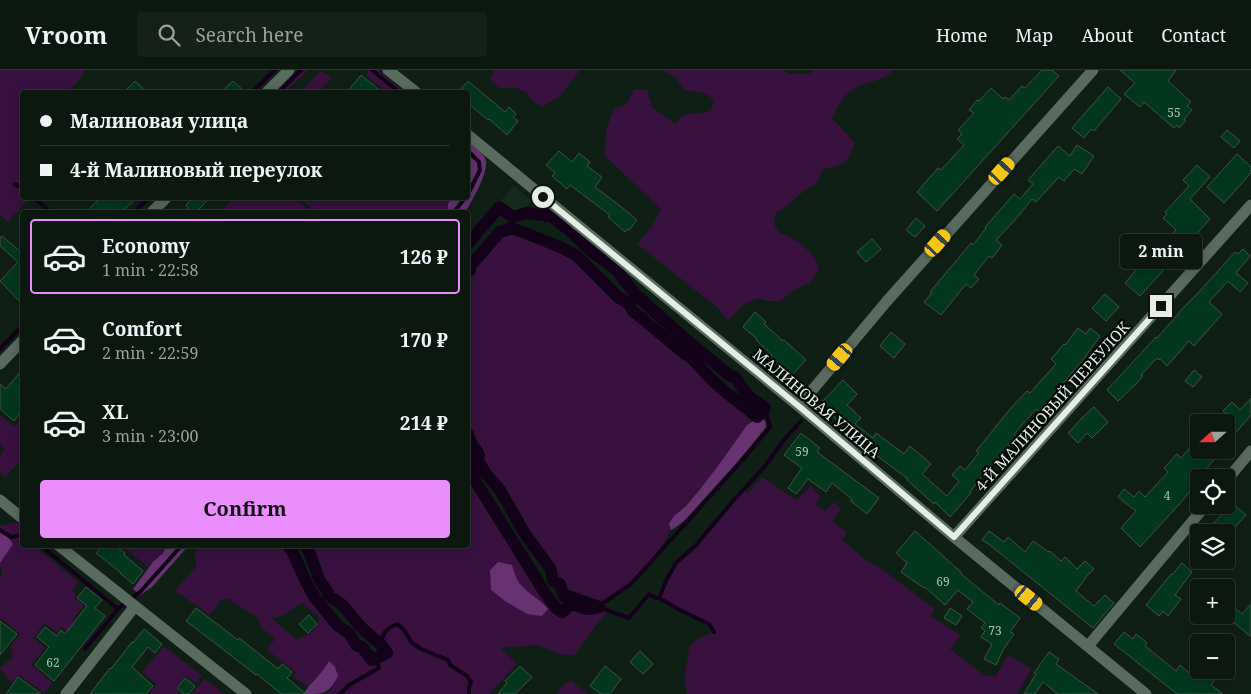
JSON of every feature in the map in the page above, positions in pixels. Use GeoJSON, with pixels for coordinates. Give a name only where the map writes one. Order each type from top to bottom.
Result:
{"type":"FeatureCollection","features":[{"type":"Feature","properties":{"kind":"street"},"geometry":{"type":"LineString","coordinates":[[269,90],[289,70]]}},
{"type":"Feature","properties":{"kind":"street"},"geometry":{"type":"LineString","coordinates":[[388,70],[413,90]]}},
{"type":"Feature","properties":{"kind":"street"},"geometry":{"type":"LineString","coordinates":[[801,408],[804,400],[887,300],[1093,70]]}},
{"type":"Feature","properties":{"kind":"street","name":"МАЛИНОВАЯ УЛИЦА"},"geometry":{"type":"LineString","coordinates":[[470,137],[1146,694]]}},
{"type":"Feature","properties":{"kind":"street"},"geometry":{"type":"LineString","coordinates":[[154,210],[164,200]]}},
{"type":"Feature","properties":{"kind":"street","name":"4-Й МАЛИНОВЫЙ ПЕРЕУЛОК"},"geometry":{"type":"LineString","coordinates":[[954,537],[1251,205]]}},
{"type":"Feature","properties":{"kind":"street"},"geometry":{"type":"LineString","coordinates":[[0,364],[20,343]]}},
{"type":"Feature","properties":{"kind":"street"},"geometry":{"type":"LineString","coordinates":[[1235,470],[1251,451]]}},
{"type":"Feature","properties":{"kind":"street"},"geometry":{"type":"LineString","coordinates":[[0,500],[20,516]]}},
{"type":"Feature","properties":{"kind":"street"},"geometry":{"type":"LineString","coordinates":[[1088,646],[1198,514]]}},
{"type":"Feature","properties":{"kind":"street"},"geometry":{"type":"LineString","coordinates":[[62,548],[246,694]]}},
{"type":"Feature","properties":{"kind":"street"},"geometry":{"type":"LineString","coordinates":[[66,694],[135,606]]}},
{"type":"Feature","properties":{"kind":"shaded area"},"geometry":{"type":"Polygon","coordinates":[[[0,70],[86,70],[69,90],[20,90],[20,200],[28,200],[8,222],[0,215],[0,70]]]}},
{"type":"Feature","properties":{"kind":"shaded area"},"geometry":{"type":"Polygon","coordinates":[[[298,70],[308,70],[287,90],[277,90],[298,70]]]}},
{"type":"Feature","properties":{"kind":"shaded area"},"geometry":{"type":"Polygon","coordinates":[[[366,70],[378,70],[402,90],[384,90],[367,76],[368,72],[366,70]]]}},
{"type":"Feature","properties":{"kind":"shaded area"},"geometry":{"type":"Polygon","coordinates":[[[494,70],[580,70],[559,97],[542,107],[532,101],[528,93],[517,88],[499,88],[490,79],[494,70]]]}},
{"type":"Feature","properties":{"kind":"shaded area"},"geometry":{"type":"Polygon","coordinates":[[[663,70],[782,70],[791,74],[809,74],[813,70],[893,70],[890,74],[880,79],[853,89],[838,106],[832,118],[855,143],[847,159],[841,164],[823,169],[816,183],[776,213],[774,224],[779,233],[792,238],[810,252],[819,271],[809,283],[794,290],[780,301],[757,298],[743,305],[728,321],[718,308],[637,244],[652,226],[661,209],[604,155],[607,127],[614,109],[627,104],[634,89],[647,90],[652,108],[675,123],[684,115],[711,111],[714,100],[705,93],[684,90],[676,78],[663,70]]]}},
{"type":"Feature","properties":{"kind":"shaded area"},"geometry":{"type":"Polygon","coordinates":[[[320,71],[332,78],[321,90],[302,90],[320,71]]]}},
{"type":"Feature","properties":{"kind":"shaded area"},"geometry":{"type":"Polygon","coordinates":[[[470,144],[485,158],[483,178],[466,210],[448,210],[450,200],[470,200],[470,144]]]}},
{"type":"Feature","properties":{"kind":"shaded area"},"geometry":{"type":"Polygon","coordinates":[[[470,171],[473,200],[466,210],[314,210],[301,200],[470,200],[470,171]]]}},
{"type":"Feature","properties":{"kind":"shaded area"},"geometry":{"type":"Polygon","coordinates":[[[514,186],[532,201],[520,213],[513,215],[498,204],[514,186]]]}},
{"type":"Feature","properties":{"kind":"shaded area"},"geometry":{"type":"Polygon","coordinates":[[[296,200],[309,210],[221,210],[231,201],[296,200]]]}},
{"type":"Feature","properties":{"kind":"shaded area"},"geometry":{"type":"Polygon","coordinates":[[[512,228],[576,255],[618,297],[628,303],[633,311],[689,356],[711,379],[757,417],[747,426],[712,474],[669,524],[671,530],[649,566],[631,584],[596,606],[564,596],[560,584],[553,581],[551,570],[525,534],[500,490],[486,474],[477,459],[479,455],[470,441],[470,270],[471,265],[500,232],[512,228]]]}},
{"type":"Feature","properties":{"kind":"shaded area"},"geometry":{"type":"Polygon","coordinates":[[[0,415],[14,427],[20,420],[20,461],[5,477],[0,472],[0,456],[5,449],[0,444],[0,415]]]}},
{"type":"Feature","properties":{"kind":"shaded area"},"geometry":{"type":"Polygon","coordinates":[[[756,419],[765,420],[766,427],[735,465],[691,513],[671,530],[669,524],[674,516],[686,506],[701,488],[747,425],[756,419]]]}},
{"type":"Feature","properties":{"kind":"shaded area"},"geometry":{"type":"Polygon","coordinates":[[[470,470],[556,608],[563,612],[569,603],[587,609],[599,607],[608,610],[574,655],[564,655],[536,645],[501,648],[517,664],[489,694],[325,694],[332,689],[329,662],[325,669],[308,686],[293,677],[296,672],[267,650],[275,639],[262,627],[258,618],[229,599],[222,599],[210,615],[175,591],[197,565],[194,555],[200,548],[290,548],[315,598],[338,626],[349,633],[356,644],[362,647],[372,660],[387,653],[344,607],[329,596],[320,581],[307,548],[470,548],[470,470]],[[302,603],[282,616],[271,618],[297,640],[308,634],[317,625],[319,617],[302,603]]]}},
{"type":"Feature","properties":{"kind":"shaded area"},"geometry":{"type":"Polygon","coordinates":[[[762,477],[796,500],[811,486],[821,497],[815,504],[825,511],[834,502],[841,509],[832,522],[847,532],[842,540],[866,560],[883,570],[935,609],[931,616],[960,635],[950,649],[984,675],[995,677],[1008,655],[1031,669],[1017,694],[687,694],[684,679],[690,645],[703,636],[714,632],[709,624],[659,598],[676,563],[696,545],[744,489],[747,494],[762,477]]]}},
{"type":"Feature","properties":{"kind":"shaded area"},"geometry":{"type":"Polygon","coordinates":[[[10,523],[20,524],[20,548],[36,548],[78,582],[72,591],[76,594],[74,598],[84,606],[72,620],[78,626],[71,634],[62,627],[57,632],[44,623],[34,638],[45,648],[31,665],[53,683],[44,693],[19,675],[12,682],[0,669],[13,657],[11,654],[14,651],[10,647],[20,634],[0,619],[0,577],[2,577],[2,570],[0,563],[5,556],[0,555],[0,525],[10,523]]]}},
{"type":"Feature","properties":{"kind":"shaded area"},"geometry":{"type":"Polygon","coordinates":[[[0,533],[8,537],[13,544],[0,563],[0,533]]]}},
{"type":"Feature","properties":{"kind":"shaded area"},"geometry":{"type":"Polygon","coordinates":[[[126,548],[166,548],[149,568],[126,548]]]}},
{"type":"Feature","properties":{"kind":"shaded area"},"geometry":{"type":"Polygon","coordinates":[[[166,548],[186,548],[152,587],[140,595],[133,589],[153,562],[166,548]]]}},
{"type":"Feature","properties":{"kind":"shaded area"},"geometry":{"type":"Polygon","coordinates":[[[498,562],[512,565],[520,584],[548,609],[542,616],[527,614],[491,590],[490,570],[498,562]]]}},
{"type":"Feature","properties":{"kind":"shaded area"},"geometry":{"type":"Polygon","coordinates":[[[164,646],[202,676],[196,683],[186,676],[175,689],[181,694],[149,694],[157,684],[142,672],[164,646]]]}},
{"type":"Feature","properties":{"kind":"shaded area"},"geometry":{"type":"Polygon","coordinates":[[[329,661],[335,667],[338,676],[329,690],[317,694],[303,694],[323,670],[329,661]]]}},
{"type":"Feature","properties":{"kind":"shaded area"},"geometry":{"type":"Polygon","coordinates":[[[205,679],[224,694],[192,694],[205,679]]]}},
{"type":"Feature","properties":{"kind":"shaded area"},"geometry":{"type":"Polygon","coordinates":[[[572,681],[588,694],[556,694],[566,683],[572,681]]]}},
{"type":"Feature","properties":{"kind":"building"},"geometry":{"type":"Polygon","coordinates":[[[1042,70],[1052,70],[1059,76],[937,211],[917,192],[938,168],[941,170],[964,145],[957,139],[962,134],[958,130],[974,113],[969,110],[991,88],[1003,99],[1005,97],[1009,100],[1022,86],[1025,88],[1042,70]]]}},
{"type":"Feature","properties":{"kind":"building"},"geometry":{"type":"Polygon","coordinates":[[[1120,70],[1176,70],[1168,81],[1191,102],[1187,106],[1192,110],[1184,119],[1186,120],[1179,128],[1177,125],[1174,128],[1144,102],[1140,107],[1124,94],[1135,83],[1120,70]]]}},
{"type":"Feature","properties":{"kind":"building"},"geometry":{"type":"Polygon","coordinates":[[[361,75],[380,90],[349,90],[361,75]]]}},
{"type":"Feature","properties":{"kind":"building"},"geometry":{"type":"Polygon","coordinates":[[[135,81],[145,90],[126,90],[135,81]]]}},
{"type":"Feature","properties":{"kind":"building"},"geometry":{"type":"Polygon","coordinates":[[[233,81],[243,90],[223,90],[233,81]]]}},
{"type":"Feature","properties":{"kind":"building"},"geometry":{"type":"Polygon","coordinates":[[[468,81],[505,112],[509,107],[516,114],[513,117],[518,121],[507,135],[470,105],[470,90],[460,90],[468,81]]]}},
{"type":"Feature","properties":{"kind":"building"},"geometry":{"type":"Polygon","coordinates":[[[1108,87],[1121,99],[1094,131],[1091,129],[1084,138],[1072,128],[1108,87]]]}},
{"type":"Feature","properties":{"kind":"building"},"geometry":{"type":"Polygon","coordinates":[[[1227,130],[1240,141],[1234,148],[1221,137],[1227,130]]]}},
{"type":"Feature","properties":{"kind":"building"},"geometry":{"type":"Polygon","coordinates":[[[1077,145],[1094,156],[1082,174],[1074,169],[1064,181],[1059,177],[1036,202],[1032,199],[996,240],[1002,245],[992,258],[989,256],[974,275],[979,279],[971,288],[966,284],[941,315],[924,302],[932,293],[930,292],[971,243],[973,245],[985,227],[1014,194],[1020,199],[1033,184],[1028,180],[1058,146],[1070,156],[1077,145]]]}},
{"type":"Feature","properties":{"kind":"building"},"geometry":{"type":"Polygon","coordinates":[[[559,151],[572,162],[579,153],[590,162],[587,166],[602,177],[595,187],[637,220],[629,230],[627,229],[625,232],[608,217],[610,215],[570,185],[567,189],[552,176],[555,173],[546,165],[559,151]]]}},
{"type":"Feature","properties":{"kind":"building"},"geometry":{"type":"Polygon","coordinates":[[[1237,154],[1251,167],[1251,173],[1224,203],[1207,187],[1237,154]]]}},
{"type":"Feature","properties":{"kind":"building"},"geometry":{"type":"Polygon","coordinates":[[[1197,165],[1210,177],[1190,199],[1210,219],[1140,296],[1125,283],[1141,264],[1136,260],[1146,249],[1155,258],[1172,239],[1170,236],[1176,230],[1163,218],[1167,214],[1165,212],[1189,186],[1183,180],[1197,165]]]}},
{"type":"Feature","properties":{"kind":"building"},"geometry":{"type":"Polygon","coordinates":[[[98,200],[135,200],[123,210],[88,210],[98,200]]]}},
{"type":"Feature","properties":{"kind":"building"},"geometry":{"type":"Polygon","coordinates":[[[191,200],[208,200],[198,210],[186,210],[188,208],[186,205],[191,200]]]}},
{"type":"Feature","properties":{"kind":"building"},"geometry":{"type":"Polygon","coordinates":[[[916,218],[925,226],[915,237],[906,230],[916,218]]]}},
{"type":"Feature","properties":{"kind":"building"},"geometry":{"type":"Polygon","coordinates":[[[2,236],[20,251],[20,302],[0,281],[18,262],[0,246],[0,238],[2,236]]]}},
{"type":"Feature","properties":{"kind":"building"},"geometry":{"type":"Polygon","coordinates":[[[872,239],[881,249],[866,262],[857,252],[872,239]]]}},
{"type":"Feature","properties":{"kind":"building"},"geometry":{"type":"Polygon","coordinates":[[[1243,249],[1250,256],[1236,273],[1248,283],[1240,292],[1228,281],[1209,302],[1222,314],[1194,346],[1189,341],[1167,366],[1157,358],[1141,375],[1143,376],[1136,384],[1118,401],[1107,390],[1235,252],[1238,254],[1243,249]]]}},
{"type":"Feature","properties":{"kind":"building"},"geometry":{"type":"Polygon","coordinates":[[[1105,294],[1119,307],[1106,321],[1092,308],[1105,294]]]}},
{"type":"Feature","properties":{"kind":"building"},"geometry":{"type":"Polygon","coordinates":[[[755,312],[766,322],[764,324],[806,360],[790,377],[769,358],[772,355],[743,327],[755,312]]]}},
{"type":"Feature","properties":{"kind":"building"},"geometry":{"type":"Polygon","coordinates":[[[1078,328],[1086,334],[1090,328],[1100,336],[1083,360],[1039,411],[1036,409],[1014,434],[1017,436],[950,517],[908,479],[868,449],[820,404],[843,380],[857,394],[847,405],[861,418],[855,424],[873,438],[876,433],[904,454],[910,446],[931,464],[922,474],[947,496],[959,481],[952,475],[960,466],[965,470],[979,453],[976,451],[1011,408],[1027,391],[1030,393],[1056,364],[1051,359],[1078,328]]]}},
{"type":"Feature","properties":{"kind":"building"},"geometry":{"type":"Polygon","coordinates":[[[891,332],[905,344],[894,358],[880,346],[891,332]]]}},
{"type":"Feature","properties":{"kind":"building"},"geometry":{"type":"Polygon","coordinates":[[[1194,370],[1202,377],[1193,387],[1185,381],[1194,370]]]}},
{"type":"Feature","properties":{"kind":"building"},"geometry":{"type":"Polygon","coordinates":[[[20,372],[20,414],[14,421],[0,409],[0,384],[6,389],[20,372]]]}},
{"type":"Feature","properties":{"kind":"building"},"geometry":{"type":"Polygon","coordinates":[[[1251,398],[1251,415],[1235,434],[1235,414],[1226,414],[1223,411],[1232,402],[1240,410],[1251,398]]]}},
{"type":"Feature","properties":{"kind":"building"},"geometry":{"type":"Polygon","coordinates":[[[1094,407],[1108,422],[1092,438],[1087,433],[1078,443],[1068,433],[1094,407]]]}},
{"type":"Feature","properties":{"kind":"building"},"geometry":{"type":"Polygon","coordinates":[[[801,433],[820,448],[817,452],[879,498],[867,514],[832,483],[826,492],[808,479],[796,494],[788,488],[802,468],[784,455],[801,433]]]}},
{"type":"Feature","properties":{"kind":"building"},"geometry":{"type":"Polygon","coordinates":[[[1190,448],[1190,459],[1215,459],[1206,469],[1190,469],[1190,491],[1140,547],[1121,528],[1136,511],[1118,497],[1124,489],[1134,497],[1139,491],[1145,497],[1168,472],[1164,468],[1177,454],[1181,458],[1190,448]]]}},
{"type":"Feature","properties":{"kind":"building"},"geometry":{"type":"Polygon","coordinates":[[[1235,506],[1246,515],[1235,527],[1235,524],[1213,524],[1222,514],[1235,514],[1235,506]]]}},
{"type":"Feature","properties":{"kind":"building"},"geometry":{"type":"Polygon","coordinates":[[[915,531],[961,574],[999,605],[1000,603],[1020,618],[1010,632],[1014,634],[996,665],[984,659],[992,644],[981,637],[985,631],[981,628],[985,623],[967,609],[973,602],[958,590],[945,605],[925,587],[901,572],[907,563],[896,553],[915,531]]]}},
{"type":"Feature","properties":{"kind":"building"},"geometry":{"type":"Polygon","coordinates":[[[989,531],[1004,542],[1008,537],[1025,552],[1033,541],[1050,551],[1061,561],[1065,557],[1077,569],[1085,561],[1094,569],[1076,591],[1094,606],[1105,595],[1114,603],[1093,628],[982,540],[989,531]]]}},
{"type":"Feature","properties":{"kind":"building"},"geometry":{"type":"Polygon","coordinates":[[[100,548],[118,548],[143,571],[133,584],[96,553],[100,548]]]}},
{"type":"Feature","properties":{"kind":"building"},"geometry":{"type":"Polygon","coordinates":[[[1182,563],[1192,572],[1175,595],[1181,599],[1168,616],[1163,611],[1159,616],[1146,605],[1182,563]]]}},
{"type":"Feature","properties":{"kind":"building"},"geometry":{"type":"Polygon","coordinates":[[[86,587],[102,600],[95,608],[105,616],[54,681],[35,665],[49,647],[37,637],[45,627],[57,636],[61,630],[65,634],[87,606],[77,598],[86,587]]]}},
{"type":"Feature","properties":{"kind":"building"},"geometry":{"type":"Polygon","coordinates":[[[1251,604],[1251,637],[1235,624],[1235,608],[1242,614],[1251,604]]]}},
{"type":"Feature","properties":{"kind":"building"},"geometry":{"type":"Polygon","coordinates":[[[196,608],[238,640],[239,638],[278,669],[282,664],[292,672],[287,678],[306,694],[281,694],[186,621],[196,608]]]}},
{"type":"Feature","properties":{"kind":"building"},"geometry":{"type":"Polygon","coordinates":[[[950,608],[962,616],[956,625],[944,618],[950,608]]]}},
{"type":"Feature","properties":{"kind":"building"},"geometry":{"type":"Polygon","coordinates":[[[309,615],[317,624],[308,633],[299,624],[309,615]]]}},
{"type":"Feature","properties":{"kind":"building"},"geometry":{"type":"Polygon","coordinates":[[[0,621],[17,634],[0,655],[0,621]]]}},
{"type":"Feature","properties":{"kind":"building"},"geometry":{"type":"Polygon","coordinates":[[[144,629],[162,644],[155,653],[148,647],[132,667],[153,686],[146,694],[90,694],[110,668],[144,629]]]}},
{"type":"Feature","properties":{"kind":"building"},"geometry":{"type":"Polygon","coordinates":[[[1124,632],[1133,639],[1136,634],[1147,643],[1145,646],[1176,671],[1180,665],[1190,673],[1190,679],[1215,679],[1211,685],[1223,694],[1177,694],[1114,644],[1124,632]]]}},
{"type":"Feature","properties":{"kind":"building"},"geometry":{"type":"Polygon","coordinates":[[[640,651],[653,664],[643,674],[630,662],[640,651]]]}},
{"type":"Feature","properties":{"kind":"building"},"geometry":{"type":"Polygon","coordinates":[[[1049,652],[1059,659],[1056,664],[1098,694],[1058,694],[1043,682],[1035,694],[1024,694],[1036,674],[1034,673],[1049,652]]]}},
{"type":"Feature","properties":{"kind":"building"},"geometry":{"type":"Polygon","coordinates":[[[520,666],[532,677],[515,694],[498,694],[507,683],[505,681],[520,666]]]}},
{"type":"Feature","properties":{"kind":"building"},"geometry":{"type":"Polygon","coordinates":[[[605,666],[621,679],[610,694],[601,694],[590,686],[605,666]]]}},
{"type":"Feature","properties":{"kind":"building"},"geometry":{"type":"Polygon","coordinates":[[[18,677],[41,694],[6,694],[18,677]]]}},
{"type":"Feature","properties":{"kind":"building"},"geometry":{"type":"Polygon","coordinates":[[[185,678],[195,686],[189,694],[184,694],[177,688],[185,678]]]}},
{"type":"Feature","properties":{"kind":"waterway"},"geometry":{"type":"LineString","coordinates":[[254,90],[275,70]]}},
{"type":"Feature","properties":{"kind":"waterway"},"geometry":{"type":"LineString","coordinates":[[281,90],[301,70]]}},
{"type":"Feature","properties":{"kind":"waterway"},"geometry":{"type":"LineString","coordinates":[[372,70],[397,90]]}},
{"type":"Feature","properties":{"kind":"waterway"},"geometry":{"type":"LineString","coordinates":[[470,153],[479,162],[480,170],[470,190]]}},
{"type":"Feature","properties":{"kind":"waterway"},"geometry":{"type":"LineString","coordinates":[[15,184],[20,188]]}},
{"type":"Feature","properties":{"kind":"waterway"},"geometry":{"type":"LineString","coordinates":[[36,200],[48,210]]}},
{"type":"Feature","properties":{"kind":"waterway"},"geometry":{"type":"LineString","coordinates":[[136,210],[147,200]]}},
{"type":"Feature","properties":{"kind":"waterway"},"geometry":{"type":"LineString","coordinates":[[456,210],[463,200]]}},
{"type":"Feature","properties":{"kind":"waterway"},"geometry":{"type":"LineString","coordinates":[[470,242],[499,207],[513,217],[527,213],[551,216],[593,253],[617,271],[636,295],[730,376],[735,377],[749,396],[765,408],[757,417],[716,384],[689,356],[633,311],[628,303],[618,297],[576,255],[558,246],[512,228],[500,232],[471,265],[470,270]]}},
{"type":"Feature","properties":{"kind":"waterway"},"geometry":{"type":"LineString","coordinates":[[0,349],[20,328]]}},
{"type":"Feature","properties":{"kind":"waterway"},"geometry":{"type":"LineString","coordinates":[[597,607],[631,584],[770,427],[767,415],[758,407]]}},
{"type":"Feature","properties":{"kind":"waterway"},"geometry":{"type":"LineString","coordinates":[[714,632],[709,624],[659,598],[676,563],[696,545],[765,466],[801,421]]}},
{"type":"Feature","properties":{"kind":"waterway"},"geometry":{"type":"LineString","coordinates":[[470,441],[479,455],[477,459],[486,474],[500,490],[525,534],[551,570],[553,581],[560,584],[564,596],[599,607],[587,609],[569,603],[562,612],[556,608],[470,470]]}},
{"type":"Feature","properties":{"kind":"waterway"},"geometry":{"type":"LineString","coordinates":[[0,530],[11,537],[20,535]]}},
{"type":"Feature","properties":{"kind":"waterway"},"geometry":{"type":"LineString","coordinates":[[44,548],[118,609],[141,591],[179,548]]}},
{"type":"Feature","properties":{"kind":"waterway"},"geometry":{"type":"LineString","coordinates":[[290,548],[315,598],[338,626],[349,633],[356,645],[362,647],[372,660],[387,653],[344,607],[329,596],[320,581],[307,548]]}},
{"type":"Feature","properties":{"kind":"waterway"},"geometry":{"type":"LineString","coordinates":[[564,596],[629,618],[649,594],[659,598]]}},
{"type":"Feature","properties":{"kind":"waterway"},"geometry":{"type":"LineString","coordinates":[[85,649],[118,609]]}},
{"type":"Feature","properties":{"kind":"waterway"},"geometry":{"type":"LineString","coordinates":[[381,644],[386,631],[397,624],[405,631],[411,642],[421,649],[448,660],[450,665],[467,676],[471,682],[469,694]]}},
{"type":"Feature","properties":{"kind":"waterway"},"geometry":{"type":"LineString","coordinates":[[340,694],[349,685],[379,668],[375,658]]}},
{"type":"Feature","properties":{"kind":"route"},"geometry":{"type":"LineString","coordinates":[[543,197],[801,408],[954,537],[1161,306]]}}]}
